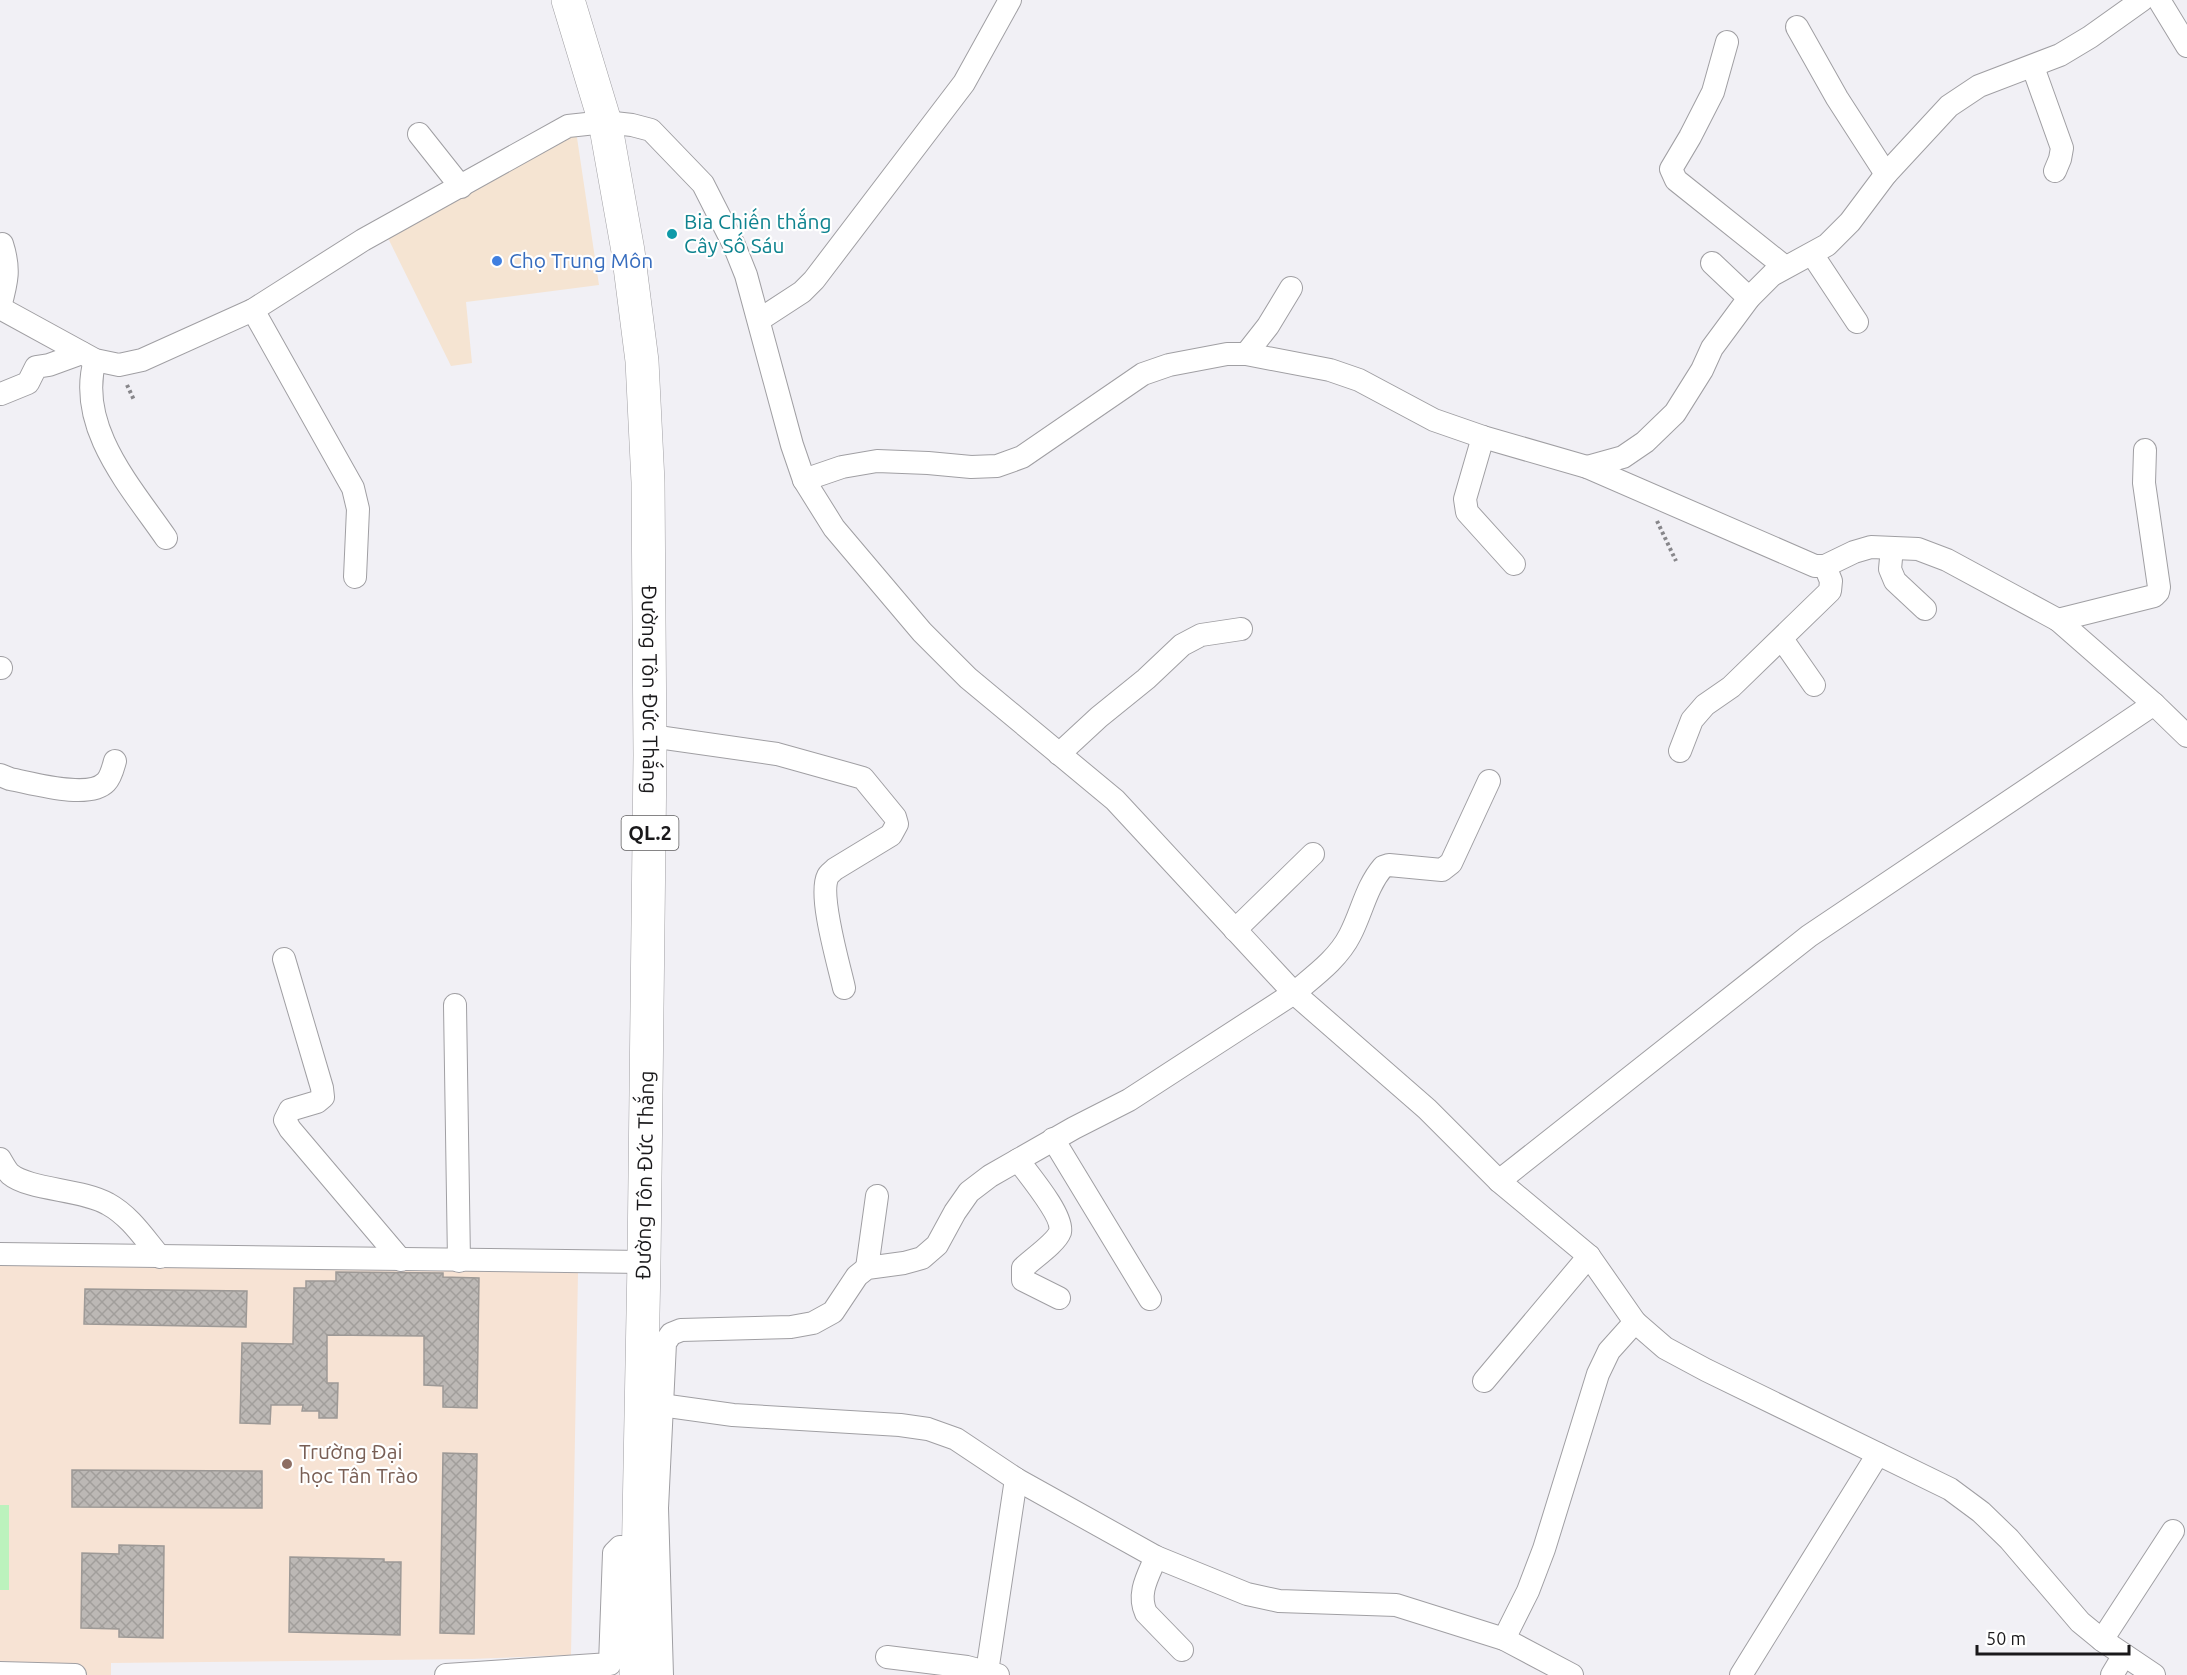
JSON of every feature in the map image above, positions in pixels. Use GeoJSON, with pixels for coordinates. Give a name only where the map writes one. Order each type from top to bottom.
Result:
{"type":"FeatureCollection","features":[{"type":"Feature","properties":{"kind":"highway","name":"Đường Tôn Đức Thắng"},"geometry":{"type":"LineString","coordinates":[[568,0],[605,122],[628,251],[642,361],[648,482],[651,736],[644,1262],[647,1547],[618,1671]]}},
{"type":"Feature","properties":{"kind":"street"},"geometry":{"type":"LineString","coordinates":[[759,320],[802,292],[814,280],[964,83],[1010,0]]}},
{"type":"Feature","properties":{"kind":"street"},"geometry":{"type":"LineString","coordinates":[[1587,467],[1623,457],[1645,442],[1676,413],[1702,370],[1712,348],[1749,298],[1772,275],[1827,245],[1850,222],[1886,174],[1949,106],[1978,86],[2060,56],[2142,0]]}},
{"type":"Feature","properties":{"kind":"street"},"geometry":{"type":"LineString","coordinates":[[2159,0],[2187,46]]}},
{"type":"Feature","properties":{"kind":"street"},"geometry":{"type":"LineString","coordinates":[[1797,27],[1837,98],[1886,174]]}},
{"type":"Feature","properties":{"kind":"street"},"geometry":{"type":"LineString","coordinates":[[1727,42],[1713,92],[1671,169],[1676,180],[1785,267]]}},
{"type":"Feature","properties":{"kind":"street"},"geometry":{"type":"LineString","coordinates":[[2033,67],[2062,148],[2055,171]]}},
{"type":"Feature","properties":{"kind":"street"},"geometry":{"type":"LineString","coordinates":[[2,244],[8,278],[0,308],[89,357],[119,365],[142,360],[254,310],[363,240],[567,126],[605,122],[651,130],[703,184],[734,245],[746,274],[792,445],[804,480],[834,528],[922,633],[968,678],[1115,800],[1294,993],[1427,1109],[1499,1180],[1589,1256],[1635,1322],[1665,1348],[1950,1489],[1981,1512],[2009,1539],[2080,1622],[2102,1641],[2154,1675]]}},
{"type":"Feature","properties":{"kind":"street"},"geometry":{"type":"LineString","coordinates":[[418,134],[461,187]]}},
{"type":"Feature","properties":{"kind":"street"},"geometry":{"type":"LineString","coordinates":[[1812,254],[1857,322]]}},
{"type":"Feature","properties":{"kind":"street"},"geometry":{"type":"LineString","coordinates":[[1712,263],[1749,298]]}},
{"type":"Feature","properties":{"kind":"street"},"geometry":{"type":"LineString","coordinates":[[1246,354],[1268,326],[1291,288]]}},
{"type":"Feature","properties":{"kind":"street"},"geometry":{"type":"LineString","coordinates":[[254,310],[353,488],[358,509],[355,577]]}},
{"type":"Feature","properties":{"kind":"street"},"geometry":{"type":"LineString","coordinates":[[804,480],[842,467],[877,461],[971,467],[997,466],[1022,456],[1143,374],[1169,365],[1227,354],[1246,354],[1359,380],[1434,420],[1483,437],[1587,467],[1815,566],[1825,566],[1854,552],[1871,547],[1918,549],[1947,560],[2058,620],[2187,736]]}},
{"type":"Feature","properties":{"kind":"street"},"geometry":{"type":"LineString","coordinates":[[1,394],[28,383],[36,367],[89,357]]}},
{"type":"Feature","properties":{"kind":"street"},"geometry":{"type":"LineString","coordinates":[[89,357],[93,409],[106,450],[166,538]]}},
{"type":"Feature","properties":{"kind":"street"},"geometry":{"type":"LineString","coordinates":[[1483,437],[1465,499],[1467,512],[1514,564]]}},
{"type":"Feature","properties":{"kind":"street"},"geometry":{"type":"LineString","coordinates":[[2058,620],[2154,596],[2158,592],[2160,587],[2144,483],[2145,450]]}},
{"type":"Feature","properties":{"kind":"street"},"geometry":{"type":"LineString","coordinates":[[1892,548],[1890,569],[1895,581],[1925,609]]}},
{"type":"Feature","properties":{"kind":"street"},"geometry":{"type":"LineString","coordinates":[[1680,751],[1692,720],[1705,705],[1731,687],[1830,591],[1831,581],[1825,566]]}},
{"type":"Feature","properties":{"kind":"street"},"geometry":{"type":"LineString","coordinates":[[1059,754],[1182,645],[1201,635],[1241,629]]}},
{"type":"Feature","properties":{"kind":"street"},"geometry":{"type":"LineString","coordinates":[[1782,639],[1814,685]]}},
{"type":"Feature","properties":{"kind":"street"},"geometry":{"type":"LineString","coordinates":[[1499,1180],[1809,936],[2154,704]]}},
{"type":"Feature","properties":{"kind":"street"},"geometry":{"type":"LineString","coordinates":[[651,736],[777,754],[863,778],[895,817],[897,824],[891,835],[835,869],[828,876],[826,886],[828,916],[844,988]]}},
{"type":"Feature","properties":{"kind":"street"},"geometry":{"type":"LineString","coordinates":[[0,775],[10,779],[75,791],[88,790],[98,788],[106,782],[115,761]]}},
{"type":"Feature","properties":{"kind":"street"},"geometry":{"type":"LineString","coordinates":[[662,1675],[647,1547],[665,1343],[671,1334],[681,1330],[791,1327],[813,1323],[833,1312],[857,1276],[867,1268],[922,1258],[936,1245],[969,1192],[990,1176],[1053,1139],[1129,1100],[1294,993],[1317,974],[1342,949],[1351,934],[1362,902],[1383,867],[1389,865],[1442,870],[1451,863],[1489,781]]}},
{"type":"Feature","properties":{"kind":"street"},"geometry":{"type":"LineString","coordinates":[[1235,930],[1313,854]]}},
{"type":"Feature","properties":{"kind":"street"},"geometry":{"type":"LineString","coordinates":[[284,959],[322,1088],[322,1097],[317,1102],[290,1110],[285,1120],[290,1129],[400,1260]]}},
{"type":"Feature","properties":{"kind":"street"},"geometry":{"type":"LineString","coordinates":[[454,1005],[459,1261]]}},
{"type":"Feature","properties":{"kind":"street"},"geometry":{"type":"LineString","coordinates":[[1053,1139],[1150,1299]]}},
{"type":"Feature","properties":{"kind":"street"},"geometry":{"type":"LineString","coordinates":[[0,1159],[11,1175],[23,1181],[92,1197],[108,1204],[126,1216],[160,1257]]}},
{"type":"Feature","properties":{"kind":"street"},"geometry":{"type":"LineString","coordinates":[[1018,1160],[1053,1209],[1060,1224],[1060,1231],[1056,1239],[1023,1268],[1023,1280],[1059,1298]]}},
{"type":"Feature","properties":{"kind":"street"},"geometry":{"type":"LineString","coordinates":[[867,1268],[877,1196]]}},
{"type":"Feature","properties":{"kind":"street"},"geometry":{"type":"LineString","coordinates":[[0,1254],[644,1262]]}},
{"type":"Feature","properties":{"kind":"street"},"geometry":{"type":"LineString","coordinates":[[1484,1381],[1589,1256]]}},
{"type":"Feature","properties":{"kind":"street"},"geometry":{"type":"LineString","coordinates":[[1504,1639],[1528,1591],[1544,1549],[1598,1374],[1609,1352],[1635,1322]]}},
{"type":"Feature","properties":{"kind":"street"},"geometry":{"type":"LineString","coordinates":[[661,1405],[733,1415],[900,1425],[928,1429],[956,1439],[1016,1479],[1156,1557],[1258,1596],[1279,1601],[1396,1605],[1504,1639],[1554,1669],[1572,1675]]}},
{"type":"Feature","properties":{"kind":"street"},"geometry":{"type":"LineString","coordinates":[[1742,1675],[1878,1454]]}},
{"type":"Feature","properties":{"kind":"street"},"geometry":{"type":"LineString","coordinates":[[887,1657],[967,1667],[992,1673],[1016,1479]]}},
{"type":"Feature","properties":{"kind":"street"},"geometry":{"type":"LineString","coordinates":[[2102,1641],[2173,1531]]}},
{"type":"Feature","properties":{"kind":"street"},"geometry":{"type":"LineString","coordinates":[[1156,1557],[1143,1589],[1143,1606],[1146,1613],[1182,1650]]}},
{"type":"Feature","properties":{"kind":"street"},"geometry":{"type":"LineString","coordinates":[[2112,1675],[2124,1655]]}},
{"type":"Feature","properties":{"kind":"street"},"geometry":{"type":"LineString","coordinates":[[446,1675],[618,1671]]}},
{"type":"Feature","properties":{"kind":"street"},"geometry":{"type":"LineString","coordinates":[[0,1673],[75,1675]]}},
{"type":"Feature","properties":{"kind":"path"},"geometry":{"type":"LineString","coordinates":[[1643,491],[1676,561]]}},
{"type":"Feature","properties":{"kind":"shaded area","name":"Chọ Trung Môn"},"geometry":{"type":"Polygon","coordinates":[[[576,131],[599,285],[466,302],[472,363],[451,366],[387,236],[576,131]]]}},
{"type":"Feature","properties":{"kind":"shaded area","name":"Trường Đại học Tân Trào"},"geometry":{"type":"Polygon","coordinates":[[[0,1262],[578,1273],[571,1655],[472,1659],[111,1663],[111,1675],[0,1675],[0,1262]]]}},
{"type":"Feature","properties":{"kind":"green space"},"geometry":{"type":"Polygon","coordinates":[[[0,1505],[9,1505],[9,1590],[0,1590],[0,1505]]]}},
{"type":"Feature","properties":{"kind":"building"},"geometry":{"type":"Polygon","coordinates":[[[336,1272],[443,1273],[443,1277],[479,1278],[477,1408],[443,1407],[443,1386],[424,1385],[424,1336],[327,1335],[327,1383],[338,1383],[337,1418],[319,1418],[319,1411],[302,1411],[303,1405],[271,1405],[270,1424],[240,1423],[242,1343],[293,1344],[294,1288],[306,1288],[306,1281],[336,1281],[336,1272]]]}},
{"type":"Feature","properties":{"kind":"building"},"geometry":{"type":"Polygon","coordinates":[[[85,1289],[247,1291],[246,1327],[84,1324],[85,1289]]]}},
{"type":"Feature","properties":{"kind":"building"},"geometry":{"type":"Polygon","coordinates":[[[443,1453],[477,1454],[474,1634],[440,1633],[443,1453]]]}},
{"type":"Feature","properties":{"kind":"building"},"geometry":{"type":"Polygon","coordinates":[[[72,1470],[262,1471],[262,1508],[72,1507],[72,1470]]]}},
{"type":"Feature","properties":{"kind":"building"},"geometry":{"type":"Polygon","coordinates":[[[119,1545],[164,1546],[163,1638],[119,1637],[119,1629],[81,1628],[82,1553],[119,1554],[119,1545]]]}},
{"type":"Feature","properties":{"kind":"building"},"geometry":{"type":"Polygon","coordinates":[[[290,1557],[384,1559],[384,1562],[401,1562],[400,1635],[289,1632],[290,1557]]]}},
{"type":"Feature","properties":{"kind":"place","name":"Bia Chiến thắng Cây Số Sáu"},"geometry":{"type":"Point","coordinates":[672,234]}},
{"type":"Feature","properties":{"kind":"place","name":"Chọ Trung Môn"},"geometry":{"type":"Point","coordinates":[497,261]}},
{"type":"Feature","properties":{"kind":"place","name":"Trường Đại học Tân Trào"},"geometry":{"type":"Point","coordinates":[287,1464]}}]}
